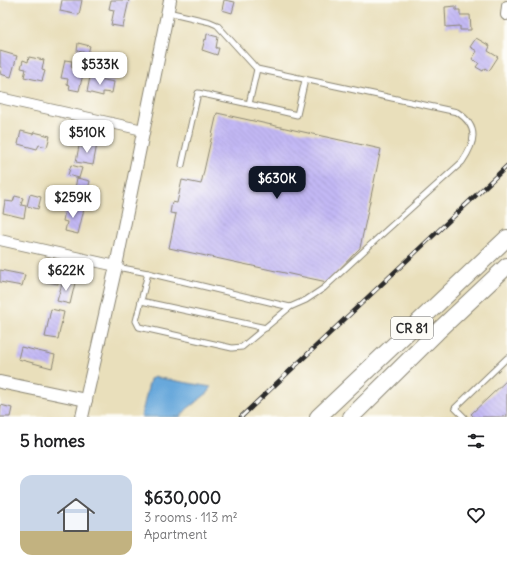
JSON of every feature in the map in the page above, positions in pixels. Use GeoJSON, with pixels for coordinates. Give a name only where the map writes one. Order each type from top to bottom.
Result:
{"type":"FeatureCollection","features":[{"type":"Feature","properties":{"kind":"highway","name":"CR 81"},"geometry":{"type":"LineString","coordinates":[[318,417],[507,238]]}},
{"type":"Feature","properties":{"kind":"highway","name":"CR 81"},"geometry":{"type":"LineString","coordinates":[[351,417],[437,332],[507,266]]}},
{"type":"Feature","properties":{"kind":"street"},"geometry":{"type":"LineString","coordinates":[[82,417],[116,266],[169,6]]}},
{"type":"Feature","properties":{"kind":"street"},"geometry":{"type":"LineString","coordinates":[[0,98],[143,130]]}},
{"type":"Feature","properties":{"kind":"street"},"geometry":{"type":"LineString","coordinates":[[0,240],[116,266]]}},
{"type":"Feature","properties":{"kind":"street"},"geometry":{"type":"LineString","coordinates":[[0,382],[86,400]]}},
{"type":"Feature","properties":{"kind":"lane"},"geometry":{"type":"LineString","coordinates":[[148,273],[136,321],[139,327],[232,348],[242,347],[290,307],[306,300],[324,288],[462,162],[468,153],[472,142],[473,133],[465,117],[457,112],[257,69],[217,26],[169,6]]}},
{"type":"Feature","properties":{"kind":"lane"},"geometry":{"type":"LineString","coordinates":[[249,104],[257,69]]}},
{"type":"Feature","properties":{"kind":"lane"},"geometry":{"type":"LineString","coordinates":[[182,165],[198,93],[297,114],[305,80]]}},
{"type":"Feature","properties":{"kind":"lane"},"geometry":{"type":"LineString","coordinates":[[116,266],[290,307]]}},
{"type":"Feature","properties":{"kind":"lane"},"geometry":{"type":"LineString","coordinates":[[141,301],[266,328]]}},
{"type":"Feature","properties":{"kind":"lane"},"geometry":{"type":"LineString","coordinates":[[464,417],[455,408],[507,358]]}},
{"type":"Feature","properties":{"kind":"water"},"geometry":{"type":"Polygon","coordinates":[[[155,377],[211,387],[209,392],[187,409],[180,417],[141,417],[150,379],[155,377]]]}},
{"type":"Feature","properties":{"kind":"building"},"geometry":{"type":"Polygon","coordinates":[[[62,0],[82,0],[79,15],[60,11],[62,0]]]}},
{"type":"Feature","properties":{"kind":"building"},"geometry":{"type":"Polygon","coordinates":[[[111,0],[129,0],[123,27],[111,25],[114,10],[109,9],[111,0]]]}},
{"type":"Feature","properties":{"kind":"building"},"geometry":{"type":"Polygon","coordinates":[[[224,0],[235,2],[232,13],[222,10],[224,0]]]}},
{"type":"Feature","properties":{"kind":"building"},"geometry":{"type":"Polygon","coordinates":[[[456,6],[456,10],[460,10],[460,15],[470,15],[471,30],[460,30],[460,26],[446,27],[445,7],[456,6]]]}},
{"type":"Feature","properties":{"kind":"building"},"geometry":{"type":"Polygon","coordinates":[[[207,34],[218,37],[216,48],[219,48],[217,55],[202,50],[207,34]]]}},
{"type":"Feature","properties":{"kind":"building"},"geometry":{"type":"Polygon","coordinates":[[[476,38],[490,46],[488,51],[498,57],[489,71],[485,68],[483,71],[476,67],[479,63],[472,59],[477,51],[470,47],[476,38]]]}},
{"type":"Feature","properties":{"kind":"building"},"geometry":{"type":"Polygon","coordinates":[[[78,43],[90,46],[88,53],[77,51],[78,43]]]}},
{"type":"Feature","properties":{"kind":"building"},"geometry":{"type":"Polygon","coordinates":[[[0,51],[17,56],[11,77],[0,74],[2,67],[0,67],[0,51]]]}},
{"type":"Feature","properties":{"kind":"building"},"geometry":{"type":"Polygon","coordinates":[[[29,57],[44,60],[42,70],[45,71],[42,81],[24,77],[26,69],[21,68],[23,60],[28,62],[29,57]]]}},
{"type":"Feature","properties":{"kind":"building"},"geometry":{"type":"Polygon","coordinates":[[[65,60],[72,61],[71,67],[84,70],[79,91],[69,89],[70,85],[67,84],[68,79],[61,78],[65,60]]]}},
{"type":"Feature","properties":{"kind":"building"},"geometry":{"type":"Polygon","coordinates":[[[90,77],[114,82],[112,93],[103,92],[103,96],[87,92],[90,77]]]}},
{"type":"Feature","properties":{"kind":"building"},"geometry":{"type":"Polygon","coordinates":[[[217,113],[381,149],[360,248],[327,282],[169,248],[176,214],[170,213],[172,202],[177,203],[182,180],[201,184],[217,113]]]}},
{"type":"Feature","properties":{"kind":"building"},"geometry":{"type":"Polygon","coordinates":[[[21,131],[33,134],[34,132],[50,136],[47,147],[39,145],[37,149],[18,144],[21,131]]]}},
{"type":"Feature","properties":{"kind":"building"},"geometry":{"type":"Polygon","coordinates":[[[74,131],[86,133],[83,144],[72,142],[74,131]]]}},
{"type":"Feature","properties":{"kind":"building"},"geometry":{"type":"Polygon","coordinates":[[[85,142],[97,144],[93,165],[76,162],[79,146],[84,147],[85,142]]]}},
{"type":"Feature","properties":{"kind":"building"},"geometry":{"type":"Polygon","coordinates":[[[71,165],[82,168],[79,178],[68,175],[71,165]]]}},
{"type":"Feature","properties":{"kind":"building"},"geometry":{"type":"Polygon","coordinates":[[[77,178],[90,181],[85,202],[73,199],[77,178]]]}},
{"type":"Feature","properties":{"kind":"building"},"geometry":{"type":"Polygon","coordinates":[[[30,194],[41,197],[38,209],[27,206],[30,194]]]}},
{"type":"Feature","properties":{"kind":"building"},"geometry":{"type":"Polygon","coordinates":[[[15,196],[23,198],[21,205],[26,206],[24,218],[3,213],[5,201],[13,202],[15,196]]]}},
{"type":"Feature","properties":{"kind":"building"},"geometry":{"type":"Polygon","coordinates":[[[66,205],[84,209],[78,234],[65,231],[67,222],[63,221],[66,205]]]}},
{"type":"Feature","properties":{"kind":"building"},"geometry":{"type":"Polygon","coordinates":[[[0,270],[25,275],[22,286],[0,282],[0,270]]]}},
{"type":"Feature","properties":{"kind":"building"},"geometry":{"type":"Polygon","coordinates":[[[48,273],[59,275],[58,284],[47,282],[48,273]]]}},
{"type":"Feature","properties":{"kind":"building"},"geometry":{"type":"Polygon","coordinates":[[[63,280],[75,283],[70,304],[57,301],[63,280]]]}},
{"type":"Feature","properties":{"kind":"building"},"geometry":{"type":"Polygon","coordinates":[[[51,309],[64,312],[58,339],[45,337],[51,309]]]}},
{"type":"Feature","properties":{"kind":"building"},"geometry":{"type":"Polygon","coordinates":[[[21,347],[55,355],[52,368],[18,359],[21,347]]]}},
{"type":"Feature","properties":{"kind":"building"},"geometry":{"type":"Polygon","coordinates":[[[507,380],[507,417],[474,417],[471,414],[507,380]]]}},
{"type":"Feature","properties":{"kind":"building"},"geometry":{"type":"Polygon","coordinates":[[[1,405],[12,408],[10,417],[0,417],[1,405]]]}},
{"type":"Feature","properties":{"kind":"railway"},"geometry":{"type":"LineString","coordinates":[[241,417],[507,166]]}}]}
